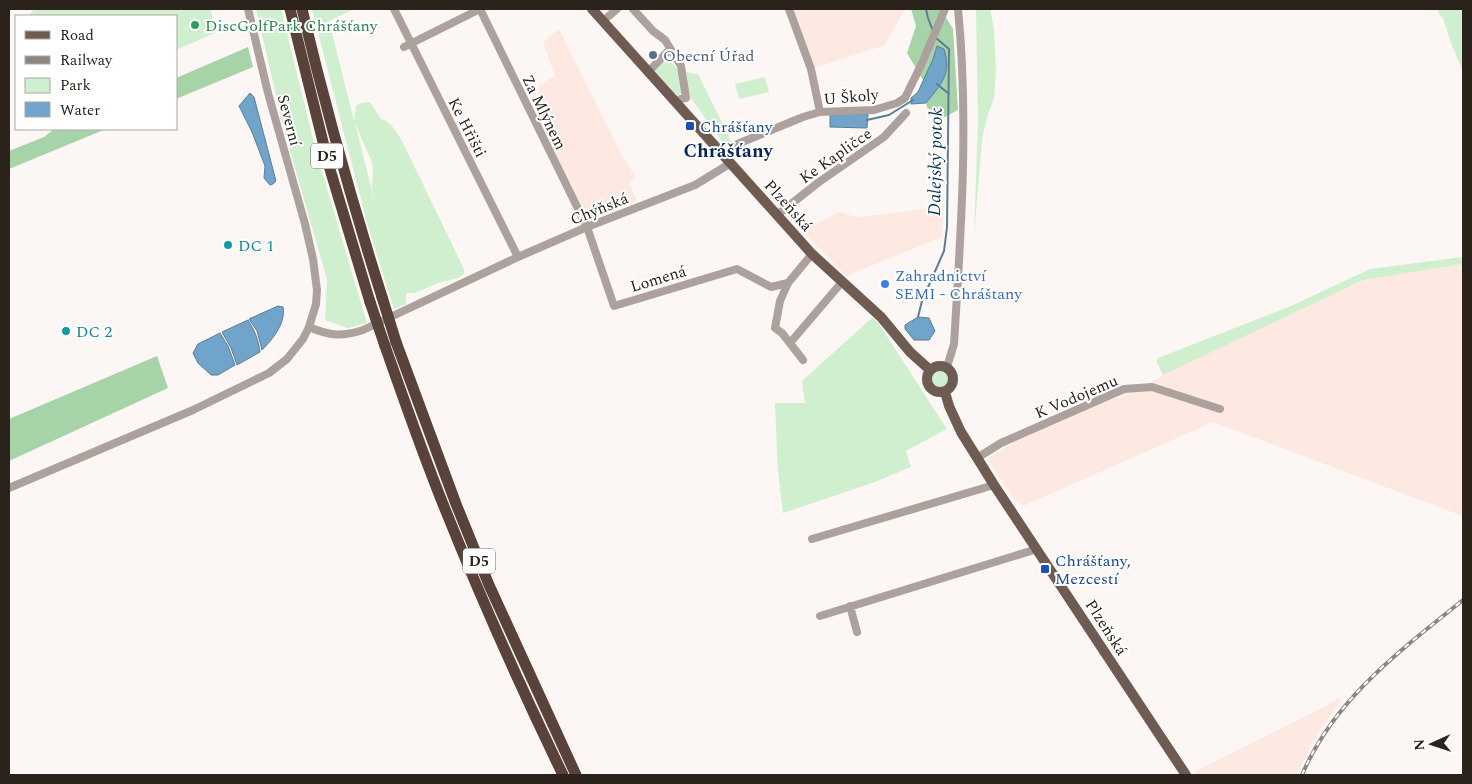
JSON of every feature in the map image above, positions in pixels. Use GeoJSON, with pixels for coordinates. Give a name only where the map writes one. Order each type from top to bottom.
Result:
{"type":"FeatureCollection","features":[{"type":"Feature","properties":{"kind":"highway","name":"D5"},"geometry":{"type":"LineString","coordinates":[[290,9],[329,166],[385,346],[444,508],[532,711],[563,775]]}},
{"type":"Feature","properties":{"kind":"highway","name":"D5"},"geometry":{"type":"LineString","coordinates":[[302,9],[340,159],[396,342],[448,485],[489,585],[576,775]]}},
{"type":"Feature","properties":{"kind":"main road","name":"Plzeňská"},"geometry":{"type":"LineString","coordinates":[[592,9],[812,254],[881,317],[910,352],[930,370]]}},
{"type":"Feature","properties":{"kind":"main road"},"geometry":{"type":"LineString","coordinates":[[938,366],[947,367],[954,378],[951,387],[945,392],[936,392],[929,386],[927,378],[930,370],[938,366]]}},
{"type":"Feature","properties":{"kind":"main road","name":"Plzeňská"},"geometry":{"type":"LineString","coordinates":[[945,392],[948,406],[960,432],[1186,775]]}},
{"type":"Feature","properties":{"kind":"street","name":"Severní"},"geometry":{"type":"LineString","coordinates":[[9,488],[193,410],[269,374],[287,359],[303,339],[309,327],[316,304],[317,290],[313,259],[268,92],[248,9]]}},
{"type":"Feature","properties":{"kind":"street","name":"Ke Hřišti"},"geometry":{"type":"LineString","coordinates":[[394,9],[407,46],[518,257]]}},
{"type":"Feature","properties":{"kind":"street"},"geometry":{"type":"LineString","coordinates":[[407,46],[480,9]]}},
{"type":"Feature","properties":{"kind":"street","name":"Za Mlýnem"},"geometry":{"type":"LineString","coordinates":[[480,9],[586,227]]}},
{"type":"Feature","properties":{"kind":"street"},"geometry":{"type":"LineString","coordinates":[[604,21],[617,9]]}},
{"type":"Feature","properties":{"kind":"street"},"geometry":{"type":"LineString","coordinates":[[633,9],[665,40],[680,66],[686,98],[676,102]]}},
{"type":"Feature","properties":{"kind":"street"},"geometry":{"type":"LineString","coordinates":[[789,9],[811,69],[820,112]]}},
{"type":"Feature","properties":{"kind":"street","name":"U Školy"},"geometry":{"type":"LineString","coordinates":[[735,145],[820,112],[874,110],[897,103],[905,98],[945,9]]}},
{"type":"Feature","properties":{"kind":"street"},"geometry":{"type":"LineString","coordinates":[[947,367],[954,344],[965,127],[962,48],[958,9]]}},
{"type":"Feature","properties":{"kind":"street"},"geometry":{"type":"LineString","coordinates":[[648,71],[670,49]]}},
{"type":"Feature","properties":{"kind":"street","name":"Ke Kapličce"},"geometry":{"type":"LineString","coordinates":[[777,216],[819,182],[884,137],[906,113]]}},
{"type":"Feature","properties":{"kind":"street","name":"Chýňská"},"geometry":{"type":"LineString","coordinates":[[309,327],[336,335],[351,334],[363,330],[476,276],[586,227],[695,185],[731,163]]}},
{"type":"Feature","properties":{"kind":"street","name":"Lomená"},"geometry":{"type":"LineString","coordinates":[[586,227],[614,306],[737,269],[771,287],[788,283]]}},
{"type":"Feature","properties":{"kind":"street"},"geometry":{"type":"LineString","coordinates":[[803,360],[782,333],[775,328],[780,301],[788,283],[812,254]]}},
{"type":"Feature","properties":{"kind":"street"},"geometry":{"type":"LineString","coordinates":[[790,343],[842,282]]}},
{"type":"Feature","properties":{"kind":"street","name":"K Vodojemu"},"geometry":{"type":"LineString","coordinates":[[977,458],[1001,443],[1124,389],[1152,387],[1220,409]]}},
{"type":"Feature","properties":{"kind":"street"},"geometry":{"type":"LineString","coordinates":[[812,539],[994,485]]}},
{"type":"Feature","properties":{"kind":"street"},"geometry":{"type":"LineString","coordinates":[[820,616],[1036,549]]}},
{"type":"Feature","properties":{"kind":"street"},"geometry":{"type":"LineString","coordinates":[[850,606],[857,632]]}},
{"type":"Feature","properties":{"kind":"shaded area"},"geometry":{"type":"Polygon","coordinates":[[[789,9],[905,9],[885,45],[811,69],[789,9]]]}},
{"type":"Feature","properties":{"kind":"shaded area"},"geometry":{"type":"Polygon","coordinates":[[[559,29],[622,155],[636,178],[629,182],[637,201],[589,221],[532,106],[538,98],[539,85],[555,76],[543,42],[559,29]]]}},
{"type":"Feature","properties":{"kind":"shaded area"},"geometry":{"type":"Polygon","coordinates":[[[944,205],[942,237],[846,276],[802,231],[839,212],[857,217],[944,205]]]}},
{"type":"Feature","properties":{"kind":"shaded area"},"geometry":{"type":"Polygon","coordinates":[[[1463,264],[1463,516],[1213,422],[1023,506],[1014,499],[987,459],[1023,437],[1091,406],[1134,392],[1178,367],[1363,280],[1463,264]]]}},
{"type":"Feature","properties":{"kind":"shaded area"},"geometry":{"type":"Polygon","coordinates":[[[1338,698],[1341,701],[1312,743],[1297,775],[1195,775],[1194,772],[1326,706],[1338,698]]]}},
{"type":"Feature","properties":{"kind":"green space","name":"DiscGolfPark Chrášťany"},"geometry":{"type":"Polygon","coordinates":[[[34,9],[211,9],[215,33],[178,49],[178,15],[30,15],[34,9]]]}},
{"type":"Feature","properties":{"kind":"green space"},"geometry":{"type":"Polygon","coordinates":[[[256,9],[281,9],[317,155],[367,323],[348,328],[325,320],[327,279],[285,133],[256,9]]]}},
{"type":"Feature","properties":{"kind":"green space"},"geometry":{"type":"Polygon","coordinates":[[[312,9],[354,9],[329,21],[354,121],[356,106],[361,103],[370,102],[381,119],[388,122],[395,130],[464,269],[464,274],[458,278],[438,283],[415,293],[406,293],[406,304],[394,309],[367,223],[312,9]],[[355,123],[375,203],[372,188],[372,162],[355,123]]]}},
{"type":"Feature","properties":{"kind":"green space"},"geometry":{"type":"Polygon","coordinates":[[[911,9],[941,9],[953,29],[958,110],[945,117],[927,108],[923,80],[907,53],[916,26],[911,9]]]}},
{"type":"Feature","properties":{"kind":"green space"},"geometry":{"type":"Polygon","coordinates":[[[976,9],[990,9],[994,29],[996,71],[994,98],[987,117],[982,140],[974,236],[978,121],[976,9]]]}},
{"type":"Feature","properties":{"kind":"green space"},"geometry":{"type":"Polygon","coordinates":[[[1437,9],[1463,9],[1463,72],[1443,18],[1437,9]]]}},
{"type":"Feature","properties":{"kind":"green space"},"geometry":{"type":"Polygon","coordinates":[[[248,47],[253,67],[178,98],[178,77],[248,47]]]}},
{"type":"Feature","properties":{"kind":"green space"},"geometry":{"type":"Polygon","coordinates":[[[670,61],[678,70],[684,91],[678,97],[654,70],[661,63],[670,61]]]}},
{"type":"Feature","properties":{"kind":"green space"},"geometry":{"type":"Polygon","coordinates":[[[685,72],[698,74],[732,143],[723,143],[688,94],[685,72]]]}},
{"type":"Feature","properties":{"kind":"green space"},"geometry":{"type":"Polygon","coordinates":[[[765,77],[769,92],[739,99],[735,84],[765,77]]]}},
{"type":"Feature","properties":{"kind":"green space"},"geometry":{"type":"Polygon","coordinates":[[[53,130],[104,130],[9,169],[9,151],[44,137],[53,130]]]}},
{"type":"Feature","properties":{"kind":"green space"},"geometry":{"type":"Polygon","coordinates":[[[1463,257],[1463,264],[1363,280],[1163,375],[1157,362],[1158,358],[1291,306],[1370,269],[1463,257]]]}},
{"type":"Feature","properties":{"kind":"green space"},"geometry":{"type":"Polygon","coordinates":[[[873,317],[947,429],[906,451],[911,467],[875,482],[783,513],[778,472],[775,403],[805,403],[802,381],[873,317]]]}},
{"type":"Feature","properties":{"kind":"green space"},"geometry":{"type":"Polygon","coordinates":[[[157,356],[168,388],[9,461],[9,419],[157,356]]]}},
{"type":"Feature","properties":{"kind":"green space"},"geometry":{"type":"Polygon","coordinates":[[[940,370],[946,373],[949,379],[946,385],[940,388],[934,385],[931,379],[934,373],[940,370]]]}},
{"type":"Feature","properties":{"kind":"water"},"geometry":{"type":"Polygon","coordinates":[[[937,46],[944,49],[946,58],[947,66],[944,79],[926,103],[911,104],[911,98],[918,92],[937,46]]]}},
{"type":"Feature","properties":{"kind":"water"},"geometry":{"type":"Polygon","coordinates":[[[250,93],[254,97],[276,181],[270,185],[264,178],[265,166],[252,132],[239,106],[250,93]]]}},
{"type":"Feature","properties":{"kind":"water"},"geometry":{"type":"Polygon","coordinates":[[[868,114],[867,128],[830,127],[830,115],[868,114]]]}},
{"type":"Feature","properties":{"kind":"water"},"geometry":{"type":"Polygon","coordinates":[[[278,306],[283,307],[281,325],[262,350],[257,331],[249,319],[278,306]]]}},
{"type":"Feature","properties":{"kind":"water"},"geometry":{"type":"Polygon","coordinates":[[[918,317],[929,318],[935,331],[929,340],[914,340],[905,329],[905,325],[918,317]]]}},
{"type":"Feature","properties":{"kind":"water"},"geometry":{"type":"Polygon","coordinates":[[[248,320],[256,335],[260,352],[237,365],[231,348],[222,332],[248,320]]]}},
{"type":"Feature","properties":{"kind":"water"},"geometry":{"type":"Polygon","coordinates":[[[220,333],[228,346],[235,365],[218,375],[211,375],[198,363],[193,353],[198,344],[220,333]]]}},
{"type":"Feature","properties":{"kind":"waterway","name":"Dalejský potok"},"geometry":{"type":"LineString","coordinates":[[926,9],[933,31]]}},
{"type":"Feature","properties":{"kind":"waterway","name":"Dalejský potok"},"geometry":{"type":"LineString","coordinates":[[918,317],[922,301],[944,251],[947,227],[949,49],[936,38]]}},
{"type":"Feature","properties":{"kind":"waterway"},"geometry":{"type":"LineString","coordinates":[[937,84],[949,94]]}},
{"type":"Feature","properties":{"kind":"waterway"},"geometry":{"type":"LineString","coordinates":[[867,120],[889,115],[913,100]]}},
{"type":"Feature","properties":{"kind":"railway"},"geometry":{"type":"LineString","coordinates":[[1302,775],[1332,723],[1351,699],[1393,657],[1463,600]]}},
{"type":"Feature","properties":{"kind":"place","name":"DiscGolfPark Chrášťany"},"geometry":{"type":"Point","coordinates":[195,25]}},
{"type":"Feature","properties":{"kind":"place","name":"Obecní Úřad"},"geometry":{"type":"Point","coordinates":[653,55]}},
{"type":"Feature","properties":{"kind":"place","name":"Chrášťany"},"geometry":{"type":"Point","coordinates":[690,126]}},
{"type":"Feature","properties":{"kind":"place","name":"DC 1"},"geometry":{"type":"Point","coordinates":[228,245]}},
{"type":"Feature","properties":{"kind":"place","name":"Zahradnictví SEMI - Chráštany"},"geometry":{"type":"Point","coordinates":[885,284]}},
{"type":"Feature","properties":{"kind":"place","name":"DC 2"},"geometry":{"type":"Point","coordinates":[66,331]}},
{"type":"Feature","properties":{"kind":"place","name":"Chrášťany, Mezcestí"},"geometry":{"type":"Point","coordinates":[1045,569]}},
{"type":"Feature","properties":{"kind":"district","name":"Chrášťany"},"geometry":{"type":"Point","coordinates":[728,150]}}]}
